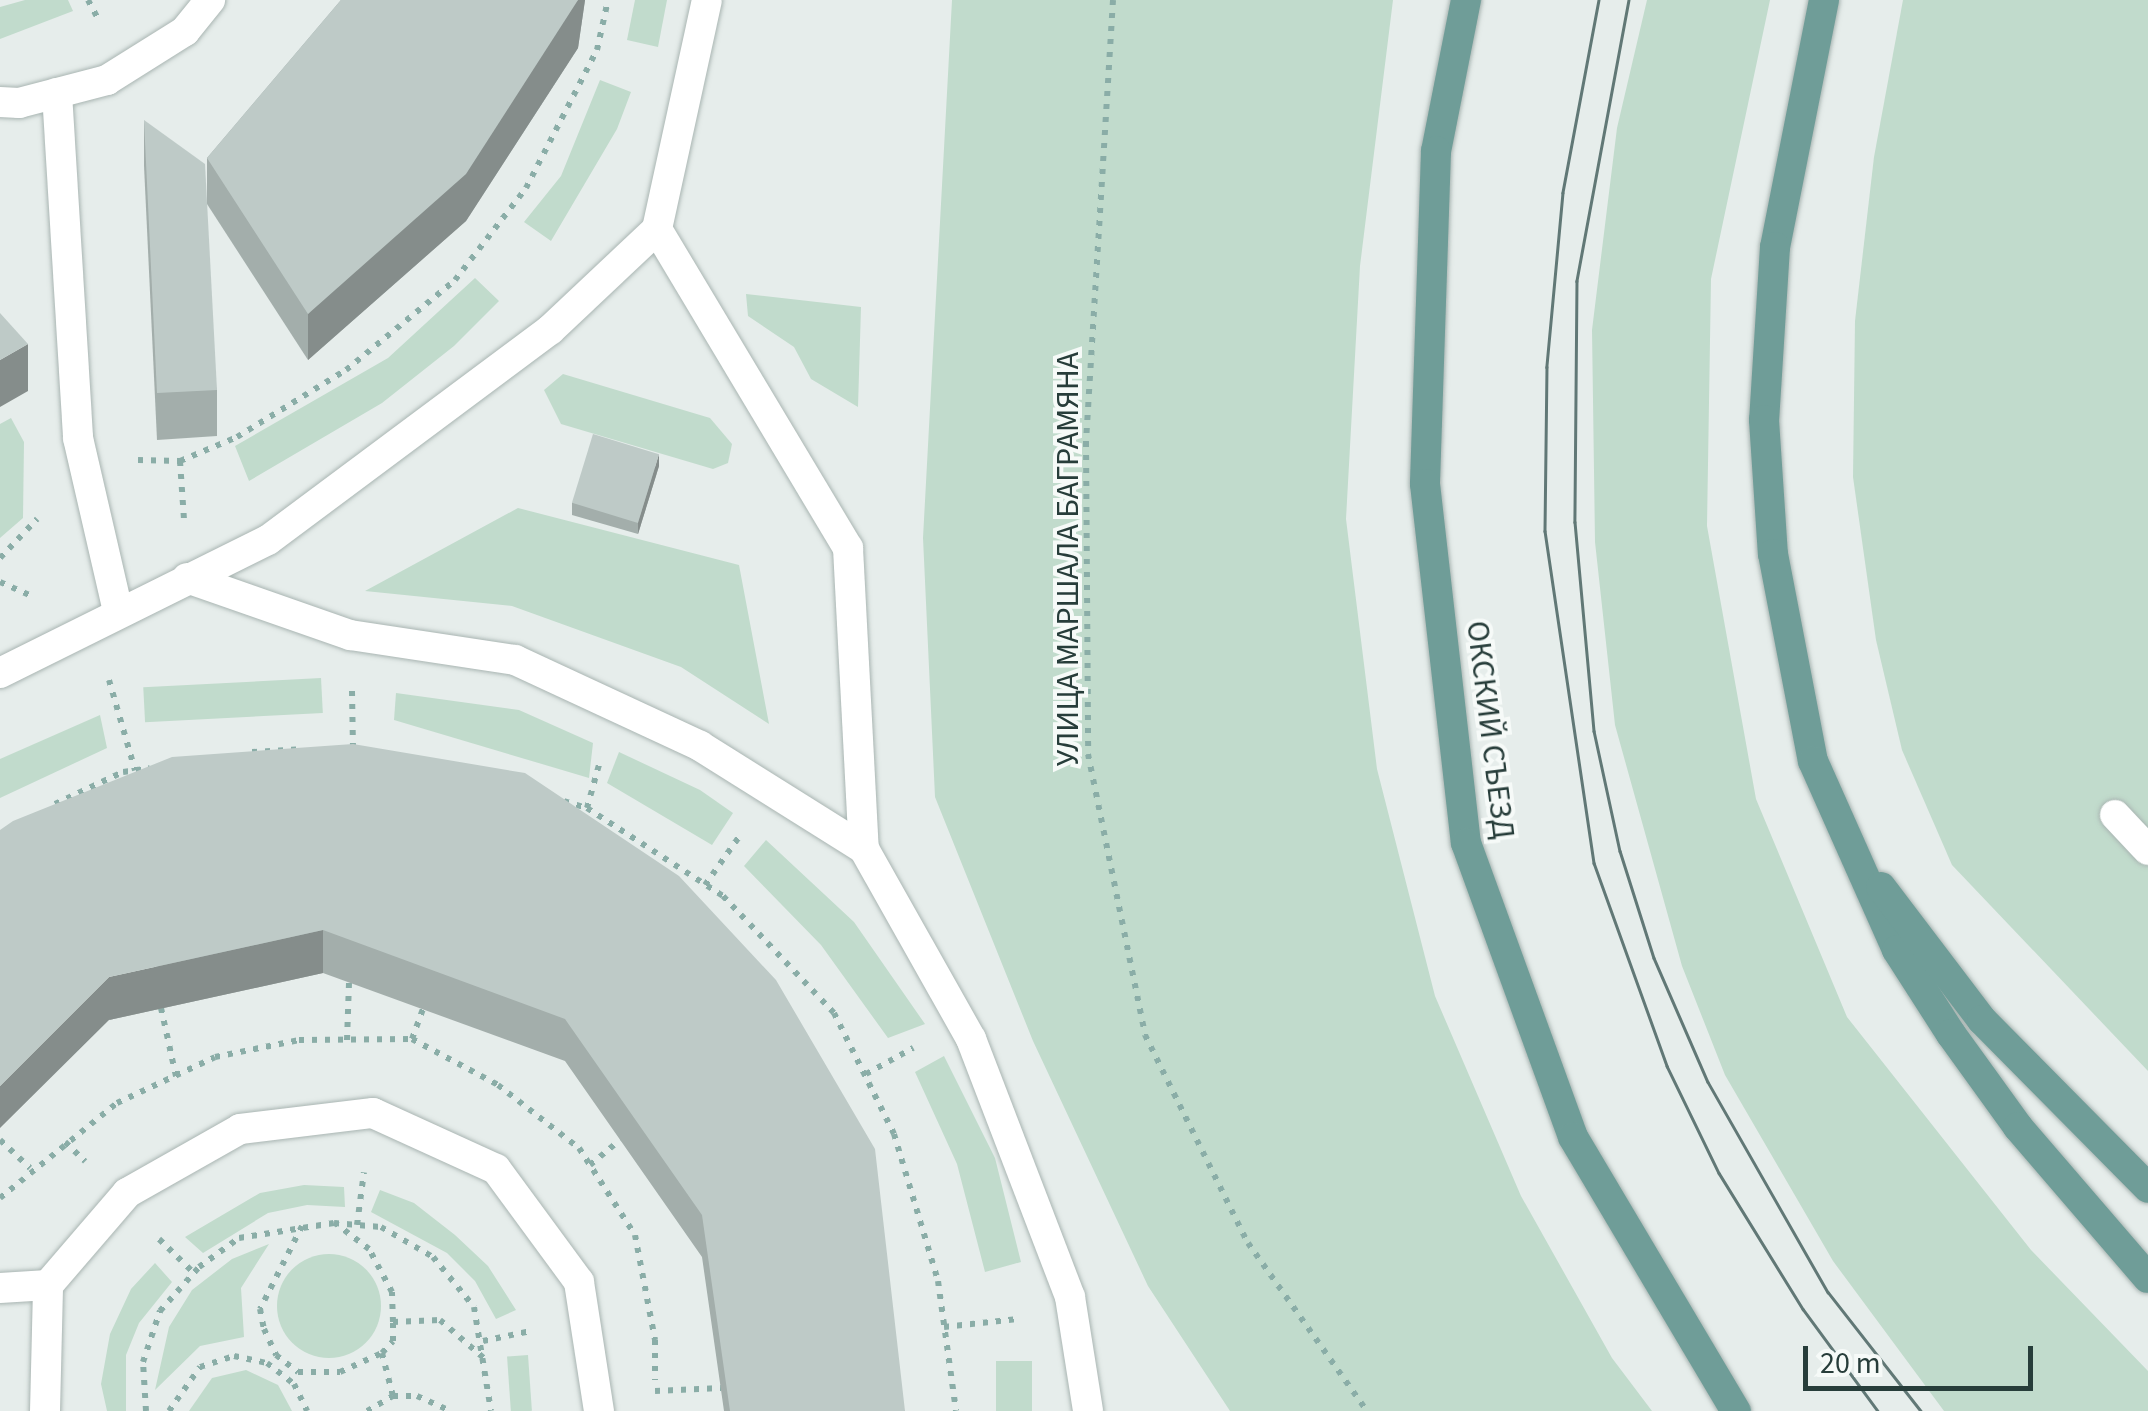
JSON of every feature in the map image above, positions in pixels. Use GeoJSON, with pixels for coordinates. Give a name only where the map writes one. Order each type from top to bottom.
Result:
{"type":"FeatureCollection","features":[{"type":"Feature","properties":{"kind":"main road","name":"ОКСКИЙ СЪЕЗД"},"geometry":{"type":"LineString","coordinates":[[1466,0],[1436,151],[1425,484],[1466,843],[1573,1136],[1736,1411]]}},
{"type":"Feature","properties":{"kind":"main road"},"geometry":{"type":"LineString","coordinates":[[1824,0],[1775,248],[1764,420],[1773,554],[1813,761],[1897,950],[2030,1142],[2148,1278]]}},
{"type":"Feature","properties":{"kind":"main road"},"geometry":{"type":"LineString","coordinates":[[1846,841],[1982,1020],[2148,1188]]}},
{"type":"Feature","properties":{"kind":"street"},"geometry":{"type":"LineString","coordinates":[[0,102],[107,80],[185,31],[210,0]]}},
{"type":"Feature","properties":{"kind":"street"},"geometry":{"type":"LineString","coordinates":[[0,673],[105,617],[268,540],[550,330],[657,229],[708,0]]}},
{"type":"Feature","properties":{"kind":"street"},"geometry":{"type":"LineString","coordinates":[[58,93],[78,438],[105,617]]}},
{"type":"Feature","properties":{"kind":"street"},"geometry":{"type":"LineString","coordinates":[[657,229],[848,548],[864,849],[971,1039],[1072,1312],[1088,1411]]}},
{"type":"Feature","properties":{"kind":"street"},"geometry":{"type":"LineString","coordinates":[[187,578],[350,635],[515,660],[700,746],[864,849]]}},
{"type":"Feature","properties":{"kind":"street"},"geometry":{"type":"LineString","coordinates":[[2115,815],[2148,850]]}},
{"type":"Feature","properties":{"kind":"street"},"geometry":{"type":"LineString","coordinates":[[45,1411],[48,1285],[127,1193],[240,1129],[373,1113],[496,1169],[579,1282],[599,1411]]}},
{"type":"Feature","properties":{"kind":"street"},"geometry":{"type":"LineString","coordinates":[[0,1288],[48,1285]]}},
{"type":"Feature","properties":{"kind":"path"},"geometry":{"type":"LineString","coordinates":[[88,0],[96,15]]}},
{"type":"Feature","properties":{"kind":"path"},"geometry":{"type":"LineString","coordinates":[[125,460],[180,461],[237,437],[346,370],[455,280],[526,188],[597,50],[608,0]]}},
{"type":"Feature","properties":{"kind":"path","name":"УЛИЦА МАРШАЛА БАГРАМЯНА"},"geometry":{"type":"LineString","coordinates":[[1114,0],[1086,442],[1088,754],[1145,1035],[1248,1243],[1367,1411]]}},
{"type":"Feature","properties":{"kind":"path"},"geometry":{"type":"LineString","coordinates":[[105,617],[134,770]]}},
{"type":"Feature","properties":{"kind":"path"},"geometry":{"type":"LineString","coordinates":[[244,753],[317,749]]}},
{"type":"Feature","properties":{"kind":"path"},"geometry":{"type":"LineString","coordinates":[[335,750],[372,752]]}},
{"type":"Feature","properties":{"kind":"path"},"geometry":{"type":"LineString","coordinates":[[353,769],[354,751]]}},
{"type":"Feature","properties":{"kind":"path"},"geometry":{"type":"LineString","coordinates":[[35,814],[134,770],[171,765]]}},
{"type":"Feature","properties":{"kind":"path"},"geometry":{"type":"LineString","coordinates":[[552,797],[587,808],[723,896],[834,1013],[894,1134],[938,1281],[956,1411]]}},
{"type":"Feature","properties":{"kind":"path"},"geometry":{"type":"LineString","coordinates":[[346,1040],[349,982]]}},
{"type":"Feature","properties":{"kind":"path"},"geometry":{"type":"LineString","coordinates":[[161,1008],[176,1076]]}},
{"type":"Feature","properties":{"kind":"path"},"geometry":{"type":"LineString","coordinates":[[412,1039],[423,1009]]}},
{"type":"Feature","properties":{"kind":"path"},"geometry":{"type":"LineString","coordinates":[[0,1140],[30,1168]]}},
{"type":"Feature","properties":{"kind":"path"},"geometry":{"type":"LineString","coordinates":[[590,1164],[620,1140]]}},
{"type":"Feature","properties":{"kind":"path"},"geometry":{"type":"LineString","coordinates":[[350,1173],[374,1176]]}},
{"type":"Feature","properties":{"kind":"path"},"geometry":{"type":"LineString","coordinates":[[357,1225],[364,1175]]}},
{"type":"Feature","properties":{"kind":"path"},"geometry":{"type":"LineString","coordinates":[[302,1226],[260,1309],[276,1355],[298,1372],[340,1372],[382,1352],[394,1340],[392,1292],[369,1250],[334,1222]]}},
{"type":"Feature","properties":{"kind":"path"},"geometry":{"type":"LineString","coordinates":[[146,1411],[144,1362],[160,1311],[194,1273],[239,1238],[334,1222],[381,1227],[434,1257],[474,1307],[487,1362],[491,1411]]}},
{"type":"Feature","properties":{"kind":"path"},"geometry":{"type":"LineString","coordinates":[[144,1250],[170,1224]]}},
{"type":"Feature","properties":{"kind":"path"},"geometry":{"type":"LineString","coordinates":[[156,1237],[194,1273]]}},
{"type":"Feature","properties":{"kind":"path"},"geometry":{"type":"LineString","coordinates":[[944,1327],[1072,1312]]}},
{"type":"Feature","properties":{"kind":"path"},"geometry":{"type":"LineString","coordinates":[[526,1315],[536,1346]]}},
{"type":"Feature","properties":{"kind":"path"},"geometry":{"type":"LineString","coordinates":[[393,1322],[440,1320],[487,1362]]}},
{"type":"Feature","properties":{"kind":"path"},"geometry":{"type":"LineString","coordinates":[[483,1340],[533,1330]]}},
{"type":"Feature","properties":{"kind":"path"},"geometry":{"type":"LineString","coordinates":[[382,1352],[394,1396]]}},
{"type":"Feature","properties":{"kind":"path"},"geometry":{"type":"LineString","coordinates":[[168,1411],[200,1367],[234,1356],[267,1363],[281,1374],[307,1411]]}},
{"type":"Feature","properties":{"kind":"path"},"geometry":{"type":"LineString","coordinates":[[281,1374],[287,1363]]}},
{"type":"Feature","properties":{"kind":"path"},"geometry":{"type":"LineString","coordinates":[[655,1391],[721,1388]]}},
{"type":"Feature","properties":{"kind":"path"},"geometry":{"type":"LineString","coordinates":[[367,1411],[394,1396],[417,1396],[450,1411]]}},
{"type":"Feature","properties":{"kind":"green space"},"geometry":{"type":"Polygon","coordinates":[[[25,0],[68,0],[73,11],[0,39],[0,7],[25,0]]]}},
{"type":"Feature","properties":{"kind":"green space"},"geometry":{"type":"Polygon","coordinates":[[[635,0],[667,0],[658,47],[627,40],[635,0]]]}},
{"type":"Feature","properties":{"kind":"green space"},"geometry":{"type":"Polygon","coordinates":[[[952,0],[1393,0],[1360,266],[1346,519],[1377,769],[1435,996],[1521,1196],[1612,1358],[1652,1411],[1230,1411],[1148,1286],[1033,1041],[935,797],[923,538],[952,0]]]}},
{"type":"Feature","properties":{"kind":"green space"},"geometry":{"type":"Polygon","coordinates":[[[1647,0],[1770,0],[1711,279],[1707,526],[1756,799],[1847,1017],[2031,1250],[2148,1371],[2148,1411],[1944,1411],[1833,1261],[1725,1075],[1682,966],[1615,725],[1595,542],[1592,330],[1617,128],[1647,0]]]}},
{"type":"Feature","properties":{"kind":"green space"},"geometry":{"type":"Polygon","coordinates":[[[1903,0],[2148,0],[2148,1071],[1952,865],[1902,750],[1876,640],[1853,477],[1855,321],[1874,157],[1903,0]]]}},
{"type":"Feature","properties":{"kind":"green space"},"geometry":{"type":"Polygon","coordinates":[[[600,80],[631,92],[617,129],[551,241],[524,222],[561,176],[600,80]]]}},
{"type":"Feature","properties":{"kind":"green space"},"geometry":{"type":"Polygon","coordinates":[[[475,278],[499,301],[454,346],[382,403],[249,481],[235,446],[388,358],[475,278]]]}},
{"type":"Feature","properties":{"kind":"green space"},"geometry":{"type":"Polygon","coordinates":[[[746,294],[861,307],[858,407],[811,379],[794,347],[748,316],[746,294]]]}},
{"type":"Feature","properties":{"kind":"green space"},"geometry":{"type":"Polygon","coordinates":[[[563,374],[710,418],[732,444],[728,463],[713,469],[561,424],[544,390],[563,374]]]}},
{"type":"Feature","properties":{"kind":"green space"},"geometry":{"type":"Polygon","coordinates":[[[11,418],[24,442],[23,518],[0,538],[0,424],[11,418]]]}},
{"type":"Feature","properties":{"kind":"green space"},"geometry":{"type":"Polygon","coordinates":[[[518,508],[739,565],[769,724],[681,667],[512,606],[365,591],[518,508]]]}},
{"type":"Feature","properties":{"kind":"green space"},"geometry":{"type":"Polygon","coordinates":[[[321,678],[323,713],[145,722],[143,687],[321,678]]]}},
{"type":"Feature","properties":{"kind":"green space"},"geometry":{"type":"Polygon","coordinates":[[[396,693],[519,710],[593,743],[589,778],[394,720],[396,693]]]}},
{"type":"Feature","properties":{"kind":"green space"},"geometry":{"type":"Polygon","coordinates":[[[100,715],[107,748],[0,798],[0,759],[100,715]]]}},
{"type":"Feature","properties":{"kind":"green space"},"geometry":{"type":"Polygon","coordinates":[[[619,752],[700,790],[733,813],[712,845],[607,783],[619,752]]]}},
{"type":"Feature","properties":{"kind":"green space"},"geometry":{"type":"Polygon","coordinates":[[[766,840],[854,922],[925,1024],[888,1038],[821,945],[744,866],[766,840]]]}},
{"type":"Feature","properties":{"kind":"green space"},"geometry":{"type":"Polygon","coordinates":[[[944,1056],[995,1158],[1021,1262],[985,1272],[957,1164],[915,1072],[944,1056]]]}},
{"type":"Feature","properties":{"kind":"green space"},"geometry":{"type":"Polygon","coordinates":[[[304,1185],[344,1187],[345,1207],[307,1205],[268,1213],[203,1253],[185,1237],[260,1193],[304,1185]]]}},
{"type":"Feature","properties":{"kind":"green space"},"geometry":{"type":"Polygon","coordinates":[[[380,1190],[414,1203],[455,1235],[488,1266],[516,1310],[496,1319],[475,1281],[447,1253],[371,1212],[380,1190]]]}},
{"type":"Feature","properties":{"kind":"green space"},"geometry":{"type":"Polygon","coordinates":[[[269,1244],[241,1288],[244,1337],[200,1346],[155,1390],[169,1327],[192,1290],[232,1259],[269,1244]]]}},
{"type":"Feature","properties":{"kind":"green space"},"geometry":{"type":"Polygon","coordinates":[[[329,1254],[349,1258],[366,1269],[377,1286],[381,1306],[377,1326],[366,1343],[349,1354],[329,1358],[309,1354],[292,1343],[281,1326],[277,1306],[281,1286],[292,1269],[309,1258],[329,1254]]]}},
{"type":"Feature","properties":{"kind":"green space"},"geometry":{"type":"Polygon","coordinates":[[[155,1263],[172,1282],[139,1323],[126,1355],[126,1411],[107,1411],[101,1384],[110,1334],[131,1289],[155,1263]]]}},
{"type":"Feature","properties":{"kind":"green space"},"geometry":{"type":"Polygon","coordinates":[[[528,1355],[532,1411],[511,1411],[507,1356],[528,1355]]]}},
{"type":"Feature","properties":{"kind":"green space"},"geometry":{"type":"Polygon","coordinates":[[[996,1361],[1032,1361],[1032,1411],[996,1411],[996,1361]]]}},
{"type":"Feature","properties":{"kind":"green space"},"geometry":{"type":"Polygon","coordinates":[[[246,1370],[278,1385],[292,1411],[189,1411],[212,1378],[246,1370]]]}},
{"type":"Feature","properties":{"kind":"building"},"geometry":{"type":"Polygon","coordinates":[[[341,0],[578,0],[466,174],[308,314],[207,158],[341,0]]]}},
{"type":"Feature","properties":{"kind":"building"},"geometry":{"type":"Polygon","coordinates":[[[144,120],[205,164],[217,390],[157,393],[144,120]]]}},
{"type":"Feature","properties":{"kind":"building"},"geometry":{"type":"Polygon","coordinates":[[[0,313],[28,344],[0,360],[0,313]]]}},
{"type":"Feature","properties":{"kind":"building"},"geometry":{"type":"Polygon","coordinates":[[[593,434],[659,454],[638,523],[572,503],[593,434]]]}},
{"type":"Feature","properties":{"kind":"building"},"geometry":{"type":"Polygon","coordinates":[[[353,744],[525,773],[679,876],[776,980],[875,1149],[905,1411],[730,1411],[702,1215],[565,1019],[323,930],[109,977],[0,1086],[0,830],[13,821],[172,757],[353,744]]]}},
{"type":"Feature","properties":{"kind":"tram line"},"geometry":{"type":"LineString","coordinates":[[1599,0],[1563,193],[1547,367],[1545,531],[1594,863],[1667,1066],[1719,1173],[1803,1309],[1878,1411]]}},
{"type":"Feature","properties":{"kind":"tram line"},"geometry":{"type":"LineString","coordinates":[[1629,0],[1577,281],[1575,522],[1594,731],[1620,851],[1654,958],[1708,1082],[1828,1292],[1921,1411]]}}]}
